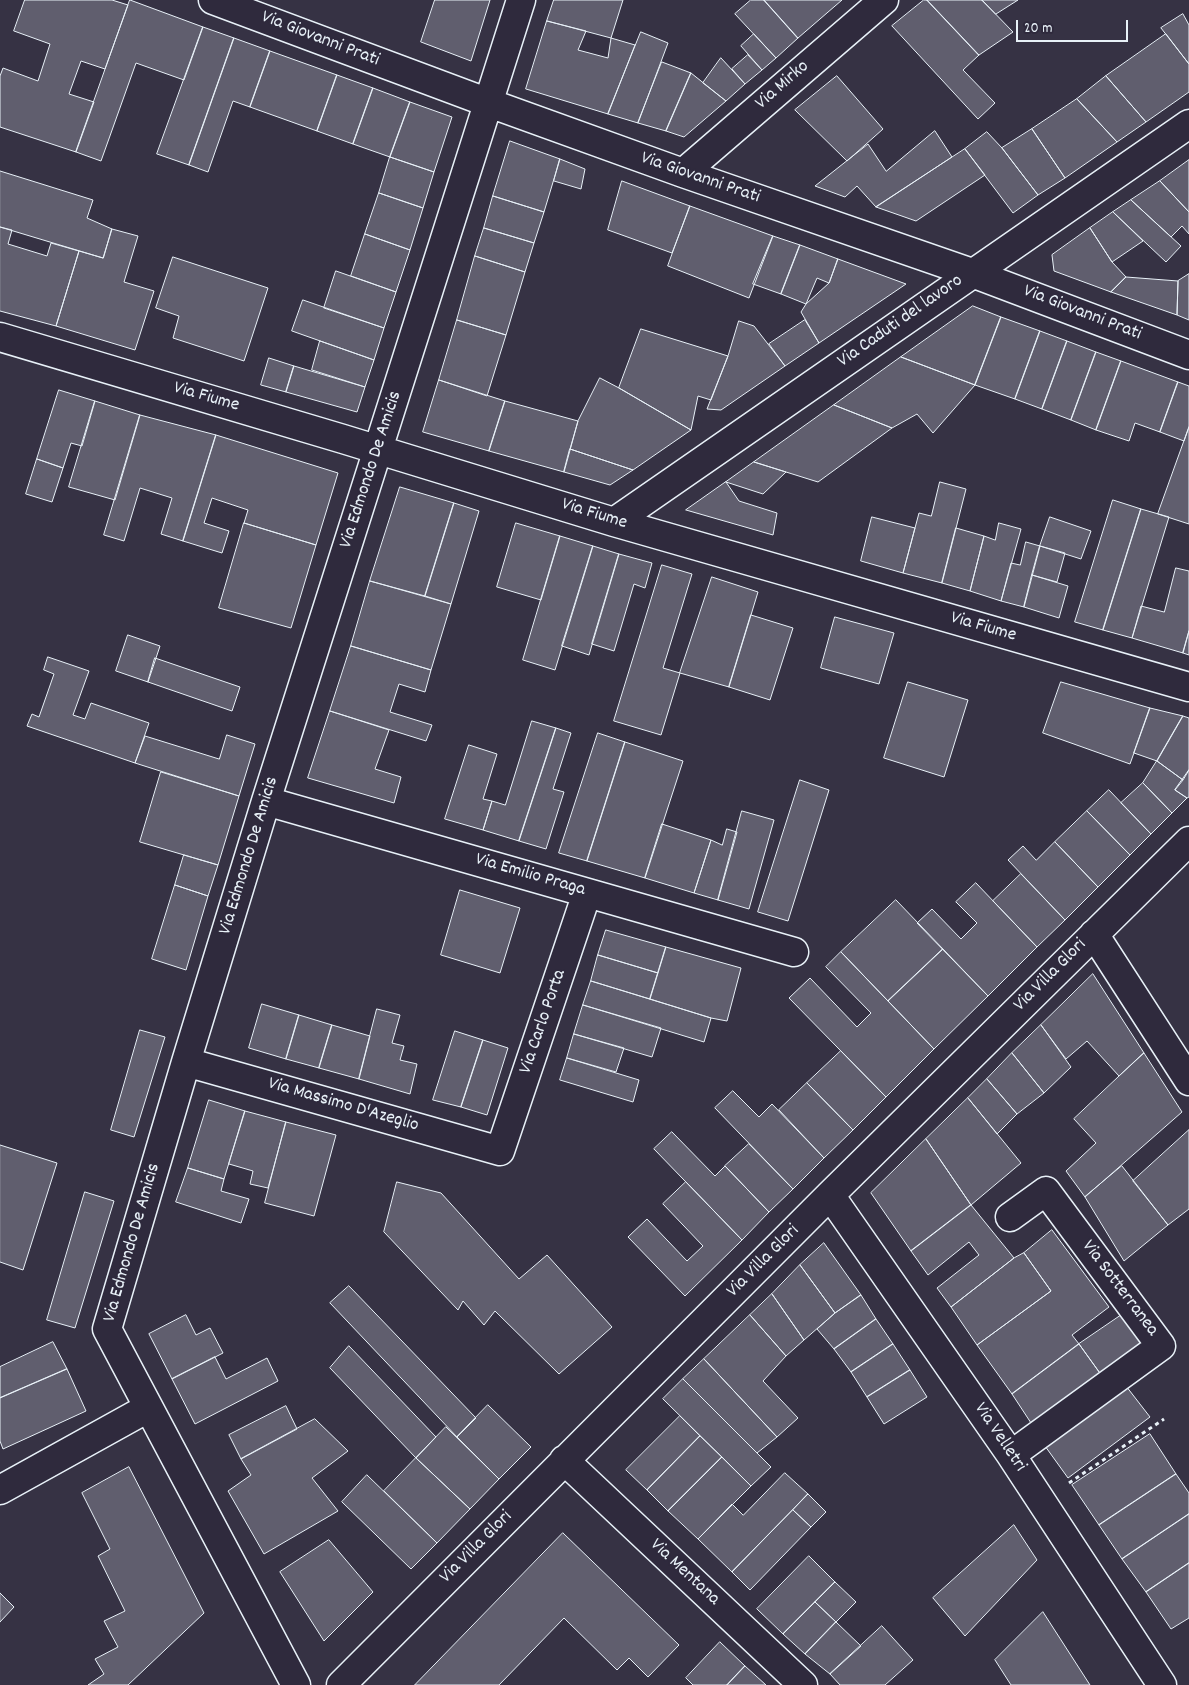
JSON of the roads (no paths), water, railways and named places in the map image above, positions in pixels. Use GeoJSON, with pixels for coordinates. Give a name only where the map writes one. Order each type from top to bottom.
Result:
{"type":"FeatureCollection","features":[{"type":"Feature","properties":{"kind":"street","name":"Via Giovanni Prati"},"geometry":{"type":"LineString","coordinates":[[213,0],[489,103],[683,173],[972,273],[1189,354]]}},
{"type":"Feature","properties":{"kind":"street","name":"Via Edmondo De Amicis"},"geometry":{"type":"LineString","coordinates":[[296,1685],[107,1329],[266,801],[521,0]]}},
{"type":"Feature","properties":{"kind":"street","name":"Via Mirko"},"geometry":{"type":"LineString","coordinates":[[683,173],[884,0]]}},
{"type":"Feature","properties":{"kind":"street","name":"Via Caduti del lavoro"},"geometry":{"type":"LineString","coordinates":[[614,522],[1189,124]]}},
{"type":"Feature","properties":{"kind":"street","name":"Via Fiume"},"geometry":{"type":"LineString","coordinates":[[0,338],[614,522],[1189,687]]}},
{"type":"Feature","properties":{"kind":"street","name":"Via Emilio Praga"},"geometry":{"type":"LineString","coordinates":[[266,801],[794,952]]}},
{"type":"Feature","properties":{"kind":"street","name":"Via Villa Glori"},"geometry":{"type":"LineString","coordinates":[[341,1685],[564,1460],[1189,840]]}},
{"type":"Feature","properties":{"kind":"street","name":"Via Carlo Porta"},"geometry":{"type":"LineString","coordinates":[[500,1151],[587,893]]}},
{"type":"Feature","properties":{"kind":"street"},"geometry":{"type":"LineString","coordinates":[[1094,934],[1189,1081]]}},
{"type":"Feature","properties":{"kind":"street","name":"Via Massimo D'Azeglio"},"geometry":{"type":"LineString","coordinates":[[186,1062],[500,1151]]}},
{"type":"Feature","properties":{"kind":"street","name":"Via Sotterranea"},"geometry":{"type":"LineString","coordinates":[[1010,1217],[1046,1191],[1161,1346],[1011,1455]]}},
{"type":"Feature","properties":{"kind":"street","name":"Via Velletri"},"geometry":{"type":"LineString","coordinates":[[830,1195],[1011,1455],[1162,1685]]}},
{"type":"Feature","properties":{"kind":"street"},"geometry":{"type":"LineString","coordinates":[[0,1490],[148,1408]]}},
{"type":"Feature","properties":{"kind":"street","name":"Via Mentana"},"geometry":{"type":"LineString","coordinates":[[564,1460],[803,1685]]}}]}
